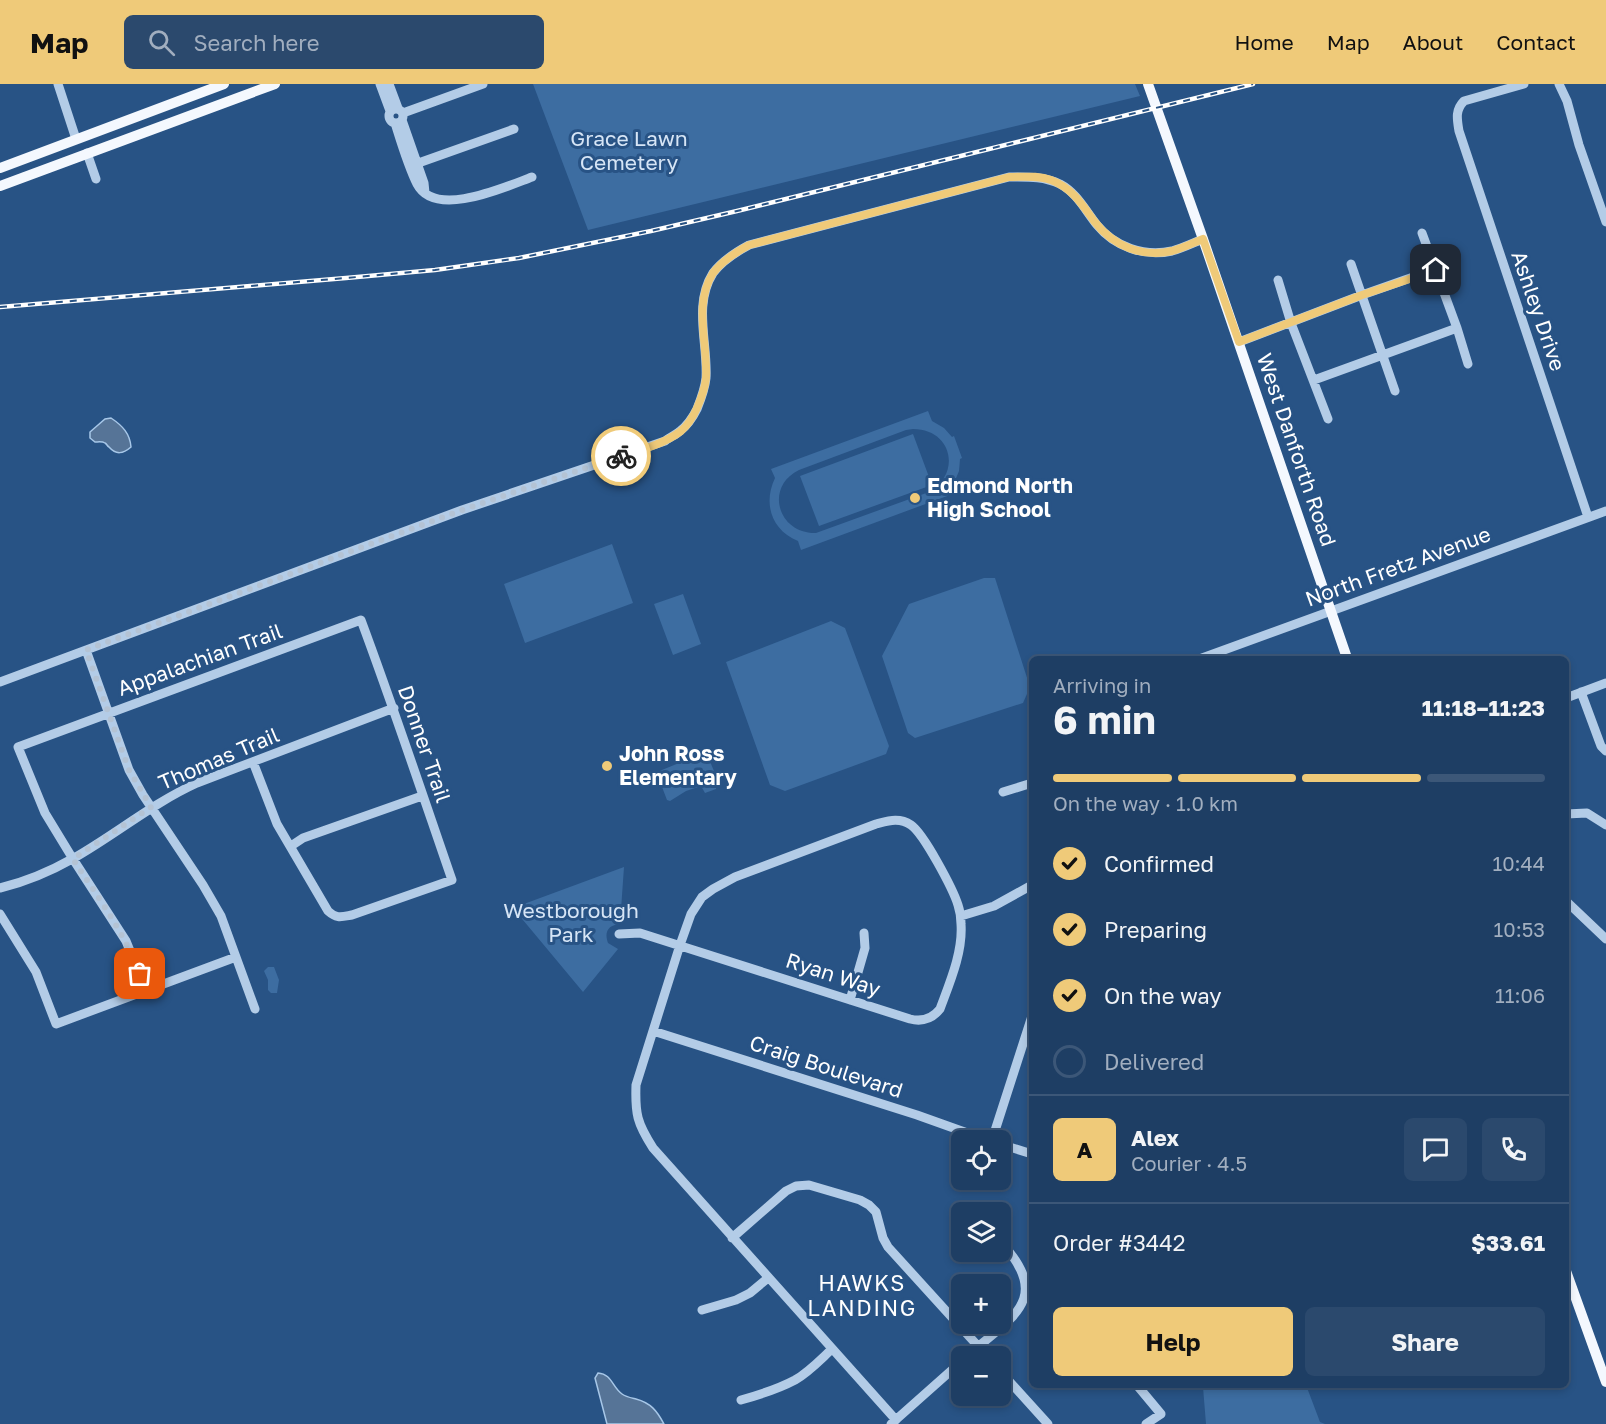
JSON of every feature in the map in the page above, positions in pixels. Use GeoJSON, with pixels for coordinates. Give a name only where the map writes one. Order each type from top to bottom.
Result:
{"type":"FeatureCollection","features":[{"type":"Feature","properties":{"kind":"main road"},"geometry":{"type":"LineString","coordinates":[[0,168],[224,84]]}},
{"type":"Feature","properties":{"kind":"main road"},"geometry":{"type":"LineString","coordinates":[[0,186],[275,84]]}},
{"type":"Feature","properties":{"kind":"main road","name":"West Danforth Road"},"geometry":{"type":"LineString","coordinates":[[1148,84],[1346,656]]}},
{"type":"Feature","properties":{"kind":"main road"},"geometry":{"type":"LineString","coordinates":[[76,139],[87,153]]}},
{"type":"Feature","properties":{"kind":"main road"},"geometry":{"type":"LineString","coordinates":[[1569,1279],[1606,1382]]}},
{"type":"Feature","properties":{"kind":"street"},"geometry":{"type":"LineString","coordinates":[[58,84],[76,139]]}},
{"type":"Feature","properties":{"kind":"street"},"geometry":{"type":"LineString","coordinates":[[380,84],[397,115]]}},
{"type":"Feature","properties":{"kind":"street"},"geometry":{"type":"LineString","coordinates":[[389,84],[414,165],[424,183],[425,192],[431,198],[439,200],[477,197],[532,177]]}},
{"type":"Feature","properties":{"kind":"street"},"geometry":{"type":"LineString","coordinates":[[397,115],[483,84]]}},
{"type":"Feature","properties":{"kind":"street","name":"Ashley Drive"},"geometry":{"type":"LineString","coordinates":[[1524,84],[1464,101],[1459,107],[1457,116],[1462,141],[1588,517]]}},
{"type":"Feature","properties":{"kind":"street"},"geometry":{"type":"LineString","coordinates":[[1559,84],[1567,101],[1579,145],[1606,222]]}},
{"type":"Feature","properties":{"kind":"street"},"geometry":{"type":"LineString","coordinates":[[414,165],[514,129]]}},
{"type":"Feature","properties":{"kind":"street"},"geometry":{"type":"LineString","coordinates":[[87,153],[96,179]]}},
{"type":"Feature","properties":{"kind":"street"},"geometry":{"type":"LineString","coordinates":[[0,682],[462,510],[665,441],[681,430],[692,418],[701,399],[706,378],[702,309],[708,283],[714,271],[735,253],[749,245],[1009,177],[1032,176],[1049,179],[1074,194],[1106,234],[1116,243],[1127,248],[1141,252],[1172,251],[1203,239]]}},
{"type":"Feature","properties":{"kind":"street"},"geometry":{"type":"LineString","coordinates":[[1422,233],[1468,364]]}},
{"type":"Feature","properties":{"kind":"street"},"geometry":{"type":"LineString","coordinates":[[1351,264],[1395,391]]}},
{"type":"Feature","properties":{"kind":"street"},"geometry":{"type":"LineString","coordinates":[[1239,342],[1362,295],[1436,270]]}},
{"type":"Feature","properties":{"kind":"street"},"geometry":{"type":"LineString","coordinates":[[1278,280],[1291,323],[1328,419]]}},
{"type":"Feature","properties":{"kind":"street"},"geometry":{"type":"LineString","coordinates":[[1314,380],[1457,328]]}},
{"type":"Feature","properties":{"kind":"street","name":"North Fretz Avenue"},"geometry":{"type":"LineString","coordinates":[[1207,656],[1606,511]]}},
{"type":"Feature","properties":{"kind":"street","name":"Donner Trail"},"geometry":{"type":"LineString","coordinates":[[291,846],[333,916],[352,915],[452,880],[394,708],[361,620]]}},
{"type":"Feature","properties":{"kind":"street","name":"Appalachian Trail"},"geometry":{"type":"LineString","coordinates":[[73,859],[45,813],[18,747],[361,620]]}},
{"type":"Feature","properties":{"kind":"street"},"geometry":{"type":"LineString","coordinates":[[86,650],[129,770],[221,916],[255,1008]]}},
{"type":"Feature","properties":{"kind":"street"},"geometry":{"type":"LineString","coordinates":[[1569,697],[1606,683]]}},
{"type":"Feature","properties":{"kind":"street"},"geometry":{"type":"LineString","coordinates":[[1581,692],[1600,746],[1606,751]]}},
{"type":"Feature","properties":{"kind":"street","name":"Thomas Trail"},"geometry":{"type":"LineString","coordinates":[[0,888],[73,859],[177,792],[394,708]]}},
{"type":"Feature","properties":{"kind":"street"},"geometry":{"type":"LineString","coordinates":[[253,762],[277,824],[291,846],[303,838],[422,796]]}},
{"type":"Feature","properties":{"kind":"street"},"geometry":{"type":"LineString","coordinates":[[1003,792],[1029,784]]}},
{"type":"Feature","properties":{"kind":"street"},"geometry":{"type":"LineString","coordinates":[[1569,814],[1587,813],[1606,825]]}},
{"type":"Feature","properties":{"kind":"street"},"geometry":{"type":"LineString","coordinates":[[951,1371],[893,1422],[832,1349],[653,1148],[637,1119],[636,1085],[691,914],[702,897],[735,877],[894,819],[905,822],[919,832],[955,896],[961,916],[994,906],[1029,887]]}},
{"type":"Feature","properties":{"kind":"street"},"geometry":{"type":"LineString","coordinates":[[73,859],[126,941],[146,990]]}},
{"type":"Feature","properties":{"kind":"street"},"geometry":{"type":"LineString","coordinates":[[1569,904],[1606,939]]}},
{"type":"Feature","properties":{"kind":"street"},"geometry":{"type":"LineString","coordinates":[[0,914],[36,972],[57,1024],[236,957]]}},
{"type":"Feature","properties":{"kind":"street","name":"Ryan Way"},"geometry":{"type":"LineString","coordinates":[[618,934],[640,933],[916,1021],[936,1014],[940,1009],[960,947],[961,916]]}},
{"type":"Feature","properties":{"kind":"street"},"geometry":{"type":"LineString","coordinates":[[850,1000],[866,948],[864,933]]}},
{"type":"Feature","properties":{"kind":"street"},"geometry":{"type":"LineString","coordinates":[[995,1130],[1029,1025]]}},
{"type":"Feature","properties":{"kind":"street","name":"Craig Boulevard"},"geometry":{"type":"LineString","coordinates":[[652,1031],[959,1130]]}},
{"type":"Feature","properties":{"kind":"street"},"geometry":{"type":"LineString","coordinates":[[1011,1147],[1029,1153]]}},
{"type":"Feature","properties":{"kind":"street"},"geometry":{"type":"LineString","coordinates":[[732,1238],[786,1191],[796,1186],[809,1185],[860,1200],[876,1212],[880,1230],[888,1247],[978,1346],[1011,1318],[1022,1306],[1026,1295],[1026,1282],[1022,1270],[1011,1252]]}},
{"type":"Feature","properties":{"kind":"street"},"geometry":{"type":"LineString","coordinates":[[702,1310],[743,1297],[768,1278]]}},
{"type":"Feature","properties":{"kind":"street"},"geometry":{"type":"LineString","coordinates":[[741,1400],[794,1380],[832,1349]]}},
{"type":"Feature","properties":{"kind":"street"},"geometry":{"type":"LineString","coordinates":[[1011,1383],[1048,1424]]}},
{"type":"Feature","properties":{"kind":"street"},"geometry":{"type":"LineString","coordinates":[[1139,1388],[1161,1414],[1146,1424]]}},
{"type":"Feature","properties":{"kind":"green space","name":"Grace Lawn Cemetery"},"geometry":{"type":"Polygon","coordinates":[[[533,84],[1135,84],[1140,96],[588,230],[533,84]]]}},
{"type":"Feature","properties":{"kind":"green space"},"geometry":{"type":"Polygon","coordinates":[[[928,411],[932,421],[944,428],[952,437],[954,436],[962,458],[954,483],[958,492],[801,550],[798,541],[781,530],[772,515],[770,497],[775,478],[771,469],[928,411]],[[906,430],[799,470],[788,478],[782,487],[779,498],[780,508],[785,518],[792,526],[816,533],[929,492],[939,484],[949,464],[944,444],[937,436],[926,431],[906,430]]]}},
{"type":"Feature","properties":{"kind":"green space"},"geometry":{"type":"Polygon","coordinates":[[[913,434],[932,485],[819,526],[800,476],[913,434]]]}},
{"type":"Feature","properties":{"kind":"green space"},"geometry":{"type":"Polygon","coordinates":[[[612,544],[633,603],[525,643],[504,584],[612,544]]]}},
{"type":"Feature","properties":{"kind":"green space"},"geometry":{"type":"Polygon","coordinates":[[[984,578],[995,578],[1029,684],[1023,703],[915,738],[908,733],[882,656],[909,604],[984,578]]]}},
{"type":"Feature","properties":{"kind":"green space"},"geometry":{"type":"Polygon","coordinates":[[[683,594],[701,644],[673,655],[654,604],[683,594]]]}},
{"type":"Feature","properties":{"kind":"green space"},"geometry":{"type":"Polygon","coordinates":[[[831,621],[845,628],[889,746],[886,754],[785,791],[770,785],[726,662],[831,621]]]}},
{"type":"Feature","properties":{"kind":"green space"},"geometry":{"type":"Polygon","coordinates":[[[706,752],[718,775],[716,789],[705,793],[701,786],[686,791],[670,801],[667,800],[657,772],[706,752]]]}},
{"type":"Feature","properties":{"kind":"green space","name":"Westborough Park"},"geometry":{"type":"Polygon","coordinates":[[[624,867],[620,924],[610,928],[606,936],[608,943],[618,949],[583,992],[513,908],[624,867]]]}},
{"type":"Feature","properties":{"kind":"green space"},"geometry":{"type":"Polygon","coordinates":[[[268,967],[274,967],[279,980],[277,993],[271,993],[268,990],[268,980],[264,971],[268,967]]]}},
{"type":"Feature","properties":{"kind":"green space"},"geometry":{"type":"Polygon","coordinates":[[[1203,1388],[1307,1388],[1320,1422],[1325,1424],[1206,1424],[1203,1388]]]}},
{"type":"Feature","properties":{"kind":"shaded area"},"geometry":{"type":"Polygon","coordinates":[[[111,418],[122,427],[129,438],[131,447],[125,451],[114,451],[105,443],[95,442],[90,438],[90,432],[105,419],[111,418]]]}},
{"type":"Feature","properties":{"kind":"shaded area"},"geometry":{"type":"Polygon","coordinates":[[[598,1373],[609,1378],[624,1395],[650,1405],[664,1424],[607,1424],[595,1378],[598,1373]]]}},
{"type":"Feature","properties":{"kind":"railway"},"geometry":{"type":"LineString","coordinates":[[0,307],[435,270],[519,258],[737,211],[1253,84]]}},
{"type":"Feature","properties":{"kind":"way so far"},"geometry":{"type":"LineString","coordinates":[[140,974],[126,941],[73,859],[151,807],[129,770],[86,650],[462,510],[621,456]]}},
{"type":"Feature","properties":{"kind":"place","name":"Edmond North High School"},"geometry":{"type":"Point","coordinates":[915,498]}},
{"type":"Feature","properties":{"kind":"place","name":"John Ross Elementary"},"geometry":{"type":"Point","coordinates":[607,766]}},
{"type":"Feature","properties":{"kind":"district","name":"HAWKS LANDING"},"geometry":{"type":"Point","coordinates":[862,1296]}},
{"type":"Feature","properties":{"kind":"route"},"geometry":{"type":"LineString","coordinates":[[621,456],[665,441],[681,430],[692,418],[701,399],[706,378],[702,309],[704,296],[714,271],[735,253],[749,245],[1009,177],[1032,176],[1049,179],[1061,185],[1074,194],[1106,234],[1116,243],[1127,248],[1155,253],[1172,251],[1203,239],[1239,342],[1362,295],[1436,270]]}}]}
